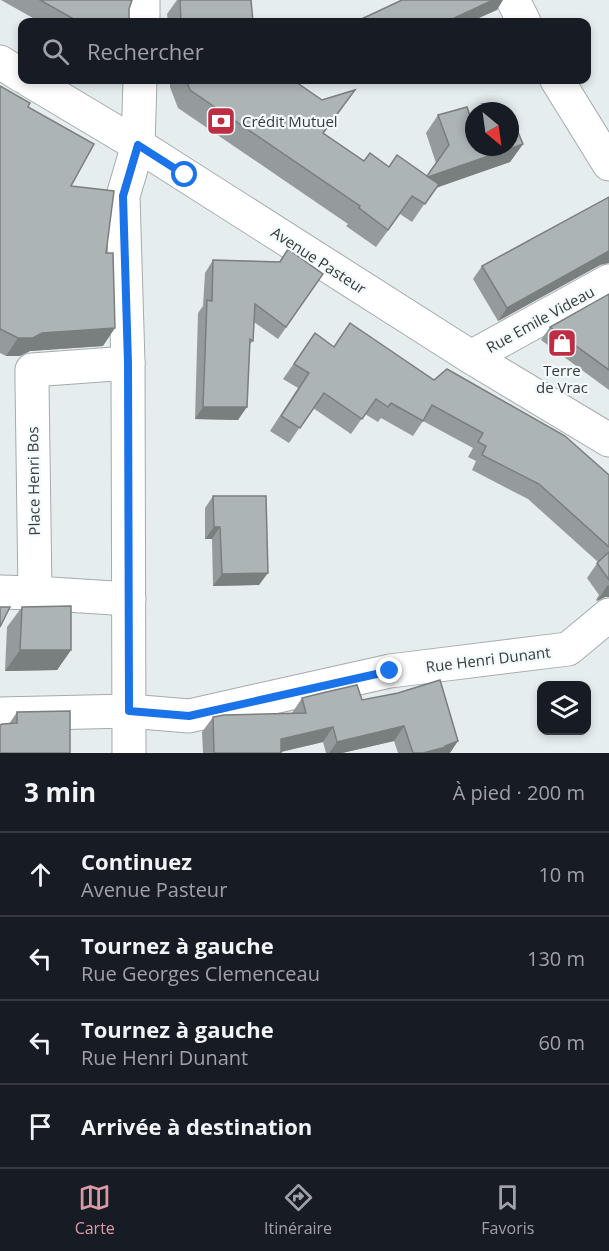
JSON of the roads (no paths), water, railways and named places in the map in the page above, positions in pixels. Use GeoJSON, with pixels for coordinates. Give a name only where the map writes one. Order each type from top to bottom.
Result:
{"type":"FeatureCollection","features":[{"type":"Feature","properties":{"kind":"street"},"geometry":{"type":"LineString","coordinates":[[142,0],[143,18]]}},
{"type":"Feature","properties":{"kind":"street"},"geometry":{"type":"LineString","coordinates":[[513,0],[522,18]]}},
{"type":"Feature","properties":{"kind":"street"},"geometry":{"type":"LineString","coordinates":[[0,62],[18,73]]}},
{"type":"Feature","properties":{"kind":"street","name":"Avenue Pasteur"},"geometry":{"type":"LineString","coordinates":[[36,84],[138,145],[471,357],[609,440]]}},
{"type":"Feature","properties":{"kind":"street"},"geometry":{"type":"LineString","coordinates":[[129,753],[128,363],[123,196],[138,145],[140,84]]}},
{"type":"Feature","properties":{"kind":"street"},"geometry":{"type":"LineString","coordinates":[[559,84],[609,164]]}},
{"type":"Feature","properties":{"kind":"street","name":"Rue Emile Videau"},"geometry":{"type":"LineString","coordinates":[[471,357],[609,281]]}},
{"type":"Feature","properties":{"kind":"street","name":"Place Henri Bos"},"geometry":{"type":"LineString","coordinates":[[35,593],[32,370],[128,363]]}},
{"type":"Feature","properties":{"kind":"street"},"geometry":{"type":"LineString","coordinates":[[0,592],[129,599]]}},
{"type":"Feature","properties":{"kind":"street","name":"Rue Henri Dunant"},"geometry":{"type":"LineString","coordinates":[[0,714],[129,711],[189,716],[390,671],[568,649],[609,615]]}},
{"type":"Feature","properties":{"kind":"place","name":"Crédit Mutuel"},"geometry":{"type":"Point","coordinates":[221,121]}},
{"type":"Feature","properties":{"kind":"place","name":"Terre de Vrac"},"geometry":{"type":"Point","coordinates":[562,343]}}]}
